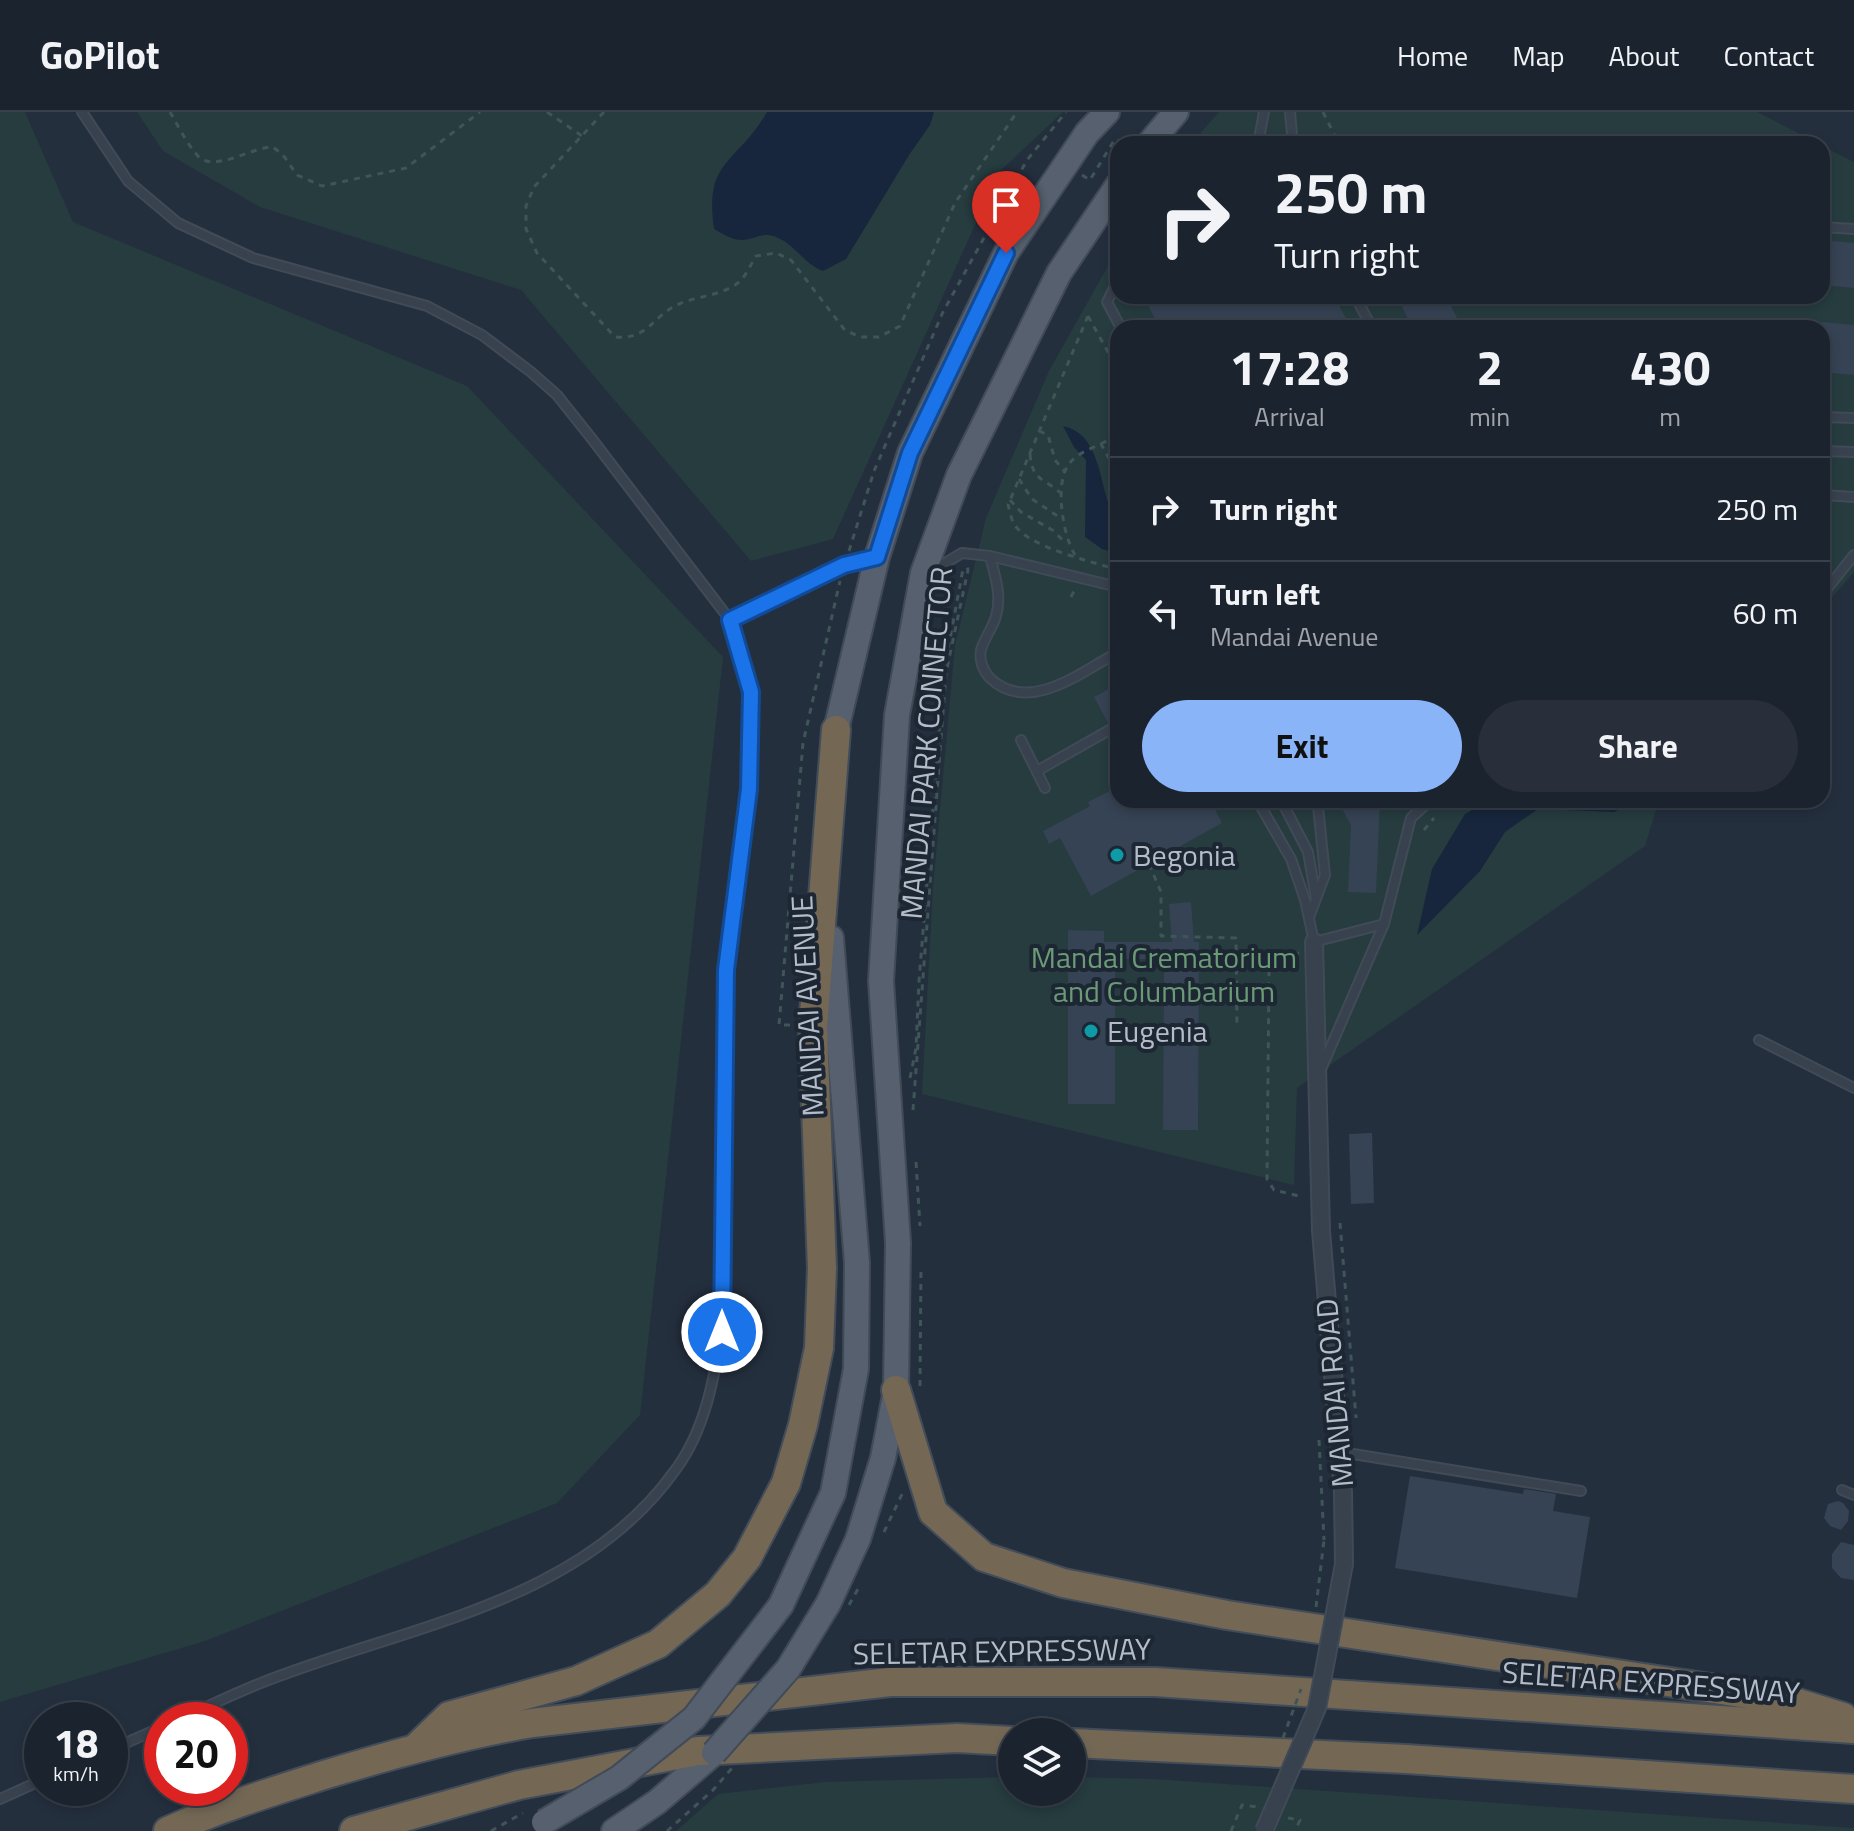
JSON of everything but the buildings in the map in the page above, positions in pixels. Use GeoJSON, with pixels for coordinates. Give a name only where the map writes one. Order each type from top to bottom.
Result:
{"type":"FeatureCollection","features":[{"type":"Feature","properties":{"kind":"highway"},"geometry":{"type":"LineString","coordinates":[[418,1746],[449,1716],[576,1681],[658,1644],[718,1594],[747,1558],[786,1483],[803,1425],[819,1348],[822,1268],[813,1027],[836,730]]}},
{"type":"Feature","properties":{"kind":"highway"},"geometry":{"type":"LineString","coordinates":[[896,1390],[933,1512],[984,1557],[1063,1583],[1141,1599],[1227,1615],[1788,1700],[1854,1721]]}},
{"type":"Feature","properties":{"kind":"highway","name":"SELETAR EXPRESSWAY"},"geometry":{"type":"LineString","coordinates":[[168,1831],[218,1808],[418,1746],[532,1723],[890,1682],[1155,1682],[1854,1729]]}},
{"type":"Feature","properties":{"kind":"highway"},"geometry":{"type":"LineString","coordinates":[[354,1831],[519,1785],[698,1751],[957,1738],[998,1740]]}},
{"type":"Feature","properties":{"kind":"highway"},"geometry":{"type":"LineString","coordinates":[[1086,1744],[1406,1759],[1854,1789]]}},
{"type":"Feature","properties":{"kind":"main road","name":"MANDAI AVENUE"},"geometry":{"type":"LineString","coordinates":[[534,1821],[619,1778],[694,1718],[781,1605],[833,1493],[856,1369],[857,1263],[830,957],[836,730],[877,557],[910,453],[1006,253],[1087,133],[1107,112]]}},
{"type":"Feature","properties":{"kind":"main road"},"geometry":{"type":"LineString","coordinates":[[1156,136],[1176,112]]}},
{"type":"Feature","properties":{"kind":"main road"},"geometry":{"type":"LineString","coordinates":[[614,1831],[657,1802],[714,1753],[788,1669],[828,1604],[858,1539],[883,1458],[896,1390],[898,1243],[881,981],[897,715],[923,573],[965,462],[1059,273],[1110,197]]}},
{"type":"Feature","properties":{"kind":"main road"},"geometry":{"type":"LineString","coordinates":[[638,1831],[657,1802]]}},
{"type":"Feature","properties":{"kind":"street","name":"MANDAI ROAD"},"geometry":{"type":"LineString","coordinates":[[1264,1831],[1317,1708],[1344,1564],[1343,1492],[1321,1231],[1308,944]]}},
{"type":"Feature","properties":{"kind":"lane"},"geometry":{"type":"LineString","coordinates":[[82,112],[128,181],[178,223],[253,258],[427,306],[482,335],[531,372],[557,395],[730,620],[751,692],[749,789],[726,970],[722,1332],[713,1383],[697,1429],[677,1468],[632,1521],[584,1557],[496,1604],[262,1683],[218,1702]]}},
{"type":"Feature","properties":{"kind":"lane"},"geometry":{"type":"LineString","coordinates":[[1260,136],[1264,112]]}},
{"type":"Feature","properties":{"kind":"lane"},"geometry":{"type":"LineString","coordinates":[[1290,112],[1291,136]]}},
{"type":"Feature","properties":{"kind":"lane"},"geometry":{"type":"LineString","coordinates":[[1830,228],[1854,229]]}},
{"type":"Feature","properties":{"kind":"lane"},"geometry":{"type":"LineString","coordinates":[[1110,296],[1107,302],[1117,320]]}},
{"type":"Feature","properties":{"kind":"lane"},"geometry":{"type":"LineString","coordinates":[[1830,417],[1854,418]]}},
{"type":"Feature","properties":{"kind":"lane"},"geometry":{"type":"LineString","coordinates":[[1830,451],[1854,452]]}},
{"type":"Feature","properties":{"kind":"lane"},"geometry":{"type":"LineString","coordinates":[[1830,496],[1854,497]]}},
{"type":"Feature","properties":{"kind":"lane"},"geometry":{"type":"LineString","coordinates":[[921,588],[935,567],[960,553],[990,556],[1110,585]]}},
{"type":"Feature","properties":{"kind":"lane"},"geometry":{"type":"LineString","coordinates":[[1830,585],[1854,555]]}},
{"type":"Feature","properties":{"kind":"lane"},"geometry":{"type":"LineString","coordinates":[[990,556],[1000,594],[996,617],[980,652],[983,670],[999,686],[1026,694],[1050,689],[1110,656]]}},
{"type":"Feature","properties":{"kind":"lane"},"geometry":{"type":"LineString","coordinates":[[730,620],[844,565],[877,557]]}},
{"type":"Feature","properties":{"kind":"lane"},"geometry":{"type":"LineString","coordinates":[[1037,771],[1110,730]]}},
{"type":"Feature","properties":{"kind":"lane"},"geometry":{"type":"LineString","coordinates":[[1021,740],[1045,788]]}},
{"type":"Feature","properties":{"kind":"lane"},"geometry":{"type":"LineString","coordinates":[[1262,808],[1291,859],[1309,917]]}},
{"type":"Feature","properties":{"kind":"lane"},"geometry":{"type":"LineString","coordinates":[[1285,808],[1308,852],[1316,899]]}},
{"type":"Feature","properties":{"kind":"lane"},"geometry":{"type":"LineString","coordinates":[[1318,808],[1325,875],[1309,917],[1308,944],[1384,924]]}},
{"type":"Feature","properties":{"kind":"lane"},"geometry":{"type":"LineString","coordinates":[[1316,1079],[1384,924],[1411,818],[1420,808]]}},
{"type":"Feature","properties":{"kind":"lane"},"geometry":{"type":"LineString","coordinates":[[1759,1040],[1854,1088]]}},
{"type":"Feature","properties":{"kind":"lane"},"geometry":{"type":"LineString","coordinates":[[1340,1452],[1581,1491]]}},
{"type":"Feature","properties":{"kind":"lane"},"geometry":{"type":"LineString","coordinates":[[1842,1490],[1854,1495]]}},
{"type":"Feature","properties":{"kind":"lane"},"geometry":{"type":"LineString","coordinates":[[0,1799],[24,1788]]}},
{"type":"Feature","properties":{"kind":"path"},"geometry":{"type":"LineString","coordinates":[[170,112],[197,155],[206,162],[217,163],[259,147],[273,147],[297,175],[322,186],[406,168],[480,112]]}},
{"type":"Feature","properties":{"kind":"path"},"geometry":{"type":"LineString","coordinates":[[547,112],[582,136]]}},
{"type":"Feature","properties":{"kind":"path"},"geometry":{"type":"LineString","coordinates":[[604,112],[534,187],[526,206],[526,229],[537,253],[615,337],[630,339],[641,334],[676,305],[729,288],[740,281],[756,256],[776,253],[791,260],[844,329],[859,337],[879,337],[900,326],[955,203],[1017,112]]}},
{"type":"Feature","properties":{"kind":"path"},"geometry":{"type":"LineString","coordinates":[[1323,112],[1335,136]]}},
{"type":"Feature","properties":{"kind":"path"},"geometry":{"type":"LineString","coordinates":[[1110,356],[1088,316],[1008,505],[1013,524],[1027,536],[1110,567]]}},
{"type":"Feature","properties":{"kind":"path"},"geometry":{"type":"LineString","coordinates":[[1039,431],[1048,435],[1055,460],[1064,471]]}},
{"type":"Feature","properties":{"kind":"path"},"geometry":{"type":"LineString","coordinates":[[1065,526],[1062,494],[1064,471],[1078,455],[1110,439]]}},
{"type":"Feature","properties":{"kind":"path"},"geometry":{"type":"LineString","coordinates":[[1101,444],[1110,460]]}},
{"type":"Feature","properties":{"kind":"path"},"geometry":{"type":"LineString","coordinates":[[1030,453],[1031,468],[1039,480],[1052,485],[1062,494]]}},
{"type":"Feature","properties":{"kind":"path"},"geometry":{"type":"LineString","coordinates":[[1019,479],[1032,499],[1062,518],[1075,556]]}},
{"type":"Feature","properties":{"kind":"path"},"geometry":{"type":"LineString","coordinates":[[1010,500],[1021,512],[1054,531],[1070,547]]}},
{"type":"Feature","properties":{"kind":"path"},"geometry":{"type":"LineString","coordinates":[[910,1078],[916,1048],[944,671],[964,572],[960,553]]}},
{"type":"Feature","properties":{"kind":"path","name":"MANDAI PARK CONNECTOR"},"geometry":{"type":"LineString","coordinates":[[912,1116],[946,673],[968,570],[960,553]]}},
{"type":"Feature","properties":{"kind":"path"},"geometry":{"type":"LineString","coordinates":[[1424,829],[1444,808]]}},
{"type":"Feature","properties":{"kind":"path"},"geometry":{"type":"LineString","coordinates":[[1149,864],[1161,892],[1161,936],[1236,938],[1237,1027]]}},
{"type":"Feature","properties":{"kind":"path"},"geometry":{"type":"LineString","coordinates":[[1308,944],[1302,952],[1277,960],[1269,971],[1267,1179],[1274,1190],[1308,1198]]}},
{"type":"Feature","properties":{"kind":"path"},"geometry":{"type":"LineString","coordinates":[[910,1178],[920,1210],[916,1163]]}},
{"type":"Feature","properties":{"kind":"path"},"geometry":{"type":"LineString","coordinates":[[1340,1215],[1355,1384],[1357,1455]]}},
{"type":"Feature","properties":{"kind":"path"},"geometry":{"type":"LineString","coordinates":[[1315,1618],[1324,1540],[1320,1449]]}},
{"type":"Feature","properties":{"kind":"path"},"geometry":{"type":"LineString","coordinates":[[1279,1750],[1305,1679]]}},
{"type":"Feature","properties":{"kind":"path"},"geometry":{"type":"LineString","coordinates":[[1231,1831],[1242,1805],[1259,1807]]}},
{"type":"Feature","properties":{"kind":"path"},"geometry":{"type":"LineString","coordinates":[[491,1831],[534,1821]]}},
{"type":"Feature","properties":{"kind":"green space"},"geometry":{"type":"Polygon","coordinates":[[[0,112],[25,112],[73,222],[467,386],[723,657],[640,1415],[557,1503],[205,1641],[0,1702],[0,112]]]}},
{"type":"Feature","properties":{"kind":"green space"},"geometry":{"type":"Polygon","coordinates":[[[137,112],[1063,112],[999,172],[833,539],[751,561],[521,290],[260,207],[163,151],[137,112]]]}},
{"type":"Feature","properties":{"kind":"green space"},"geometry":{"type":"Polygon","coordinates":[[[1219,112],[1757,112],[1804,136],[1198,136],[1219,112]]]}},
{"type":"Feature","properties":{"kind":"green space","name":"Mandai Crematorium and Columbarium"},"geometry":{"type":"Polygon","coordinates":[[[1830,150],[1854,162],[1854,572],[1830,600],[1830,320],[1110,320],[1110,808],[1657,808],[1645,846],[1297,1088],[1294,1185],[922,1094],[933,887],[955,645],[986,518],[1049,371],[1110,262],[1110,304],[1830,304],[1830,150]]]}},
{"type":"Feature","properties":{"kind":"green space"},"geometry":{"type":"Polygon","coordinates":[[[998,1777],[998,1806],[1086,1806],[1086,1777],[1154,1779],[1854,1828],[1854,1831],[676,1831],[718,1794],[825,1782],[998,1777]]]}},
{"type":"Feature","properties":{"kind":"water"},"geometry":{"type":"Polygon","coordinates":[[[767,112],[934,112],[930,125],[846,259],[823,271],[776,237],[763,235],[740,240],[714,229],[712,206],[718,175],[767,112]]]}},
{"type":"Feature","properties":{"kind":"water"},"geometry":{"type":"Polygon","coordinates":[[[1063,426],[1084,437],[1095,458],[1110,507],[1110,552],[1085,537],[1086,460],[1074,447],[1063,426]]]}},
{"type":"Feature","properties":{"kind":"water"},"geometry":{"type":"Polygon","coordinates":[[[1475,808],[1622,808],[1614,812],[1538,809],[1505,832],[1480,871],[1417,935],[1432,869],[1465,814],[1475,808]]]}},
{"type":"Feature","properties":{"kind":"place","name":"Begonia"},"geometry":{"type":"Point","coordinates":[1117,855]}},
{"type":"Feature","properties":{"kind":"place","name":"Eugenia"},"geometry":{"type":"Point","coordinates":[1091,1031]}},
{"type":"Feature","properties":{"kind":"route"},"geometry":{"type":"LineString","coordinates":[[722,1332],[726,970],[749,789],[751,692],[730,620],[844,565],[877,557],[910,453],[1006,253]]}}]}
